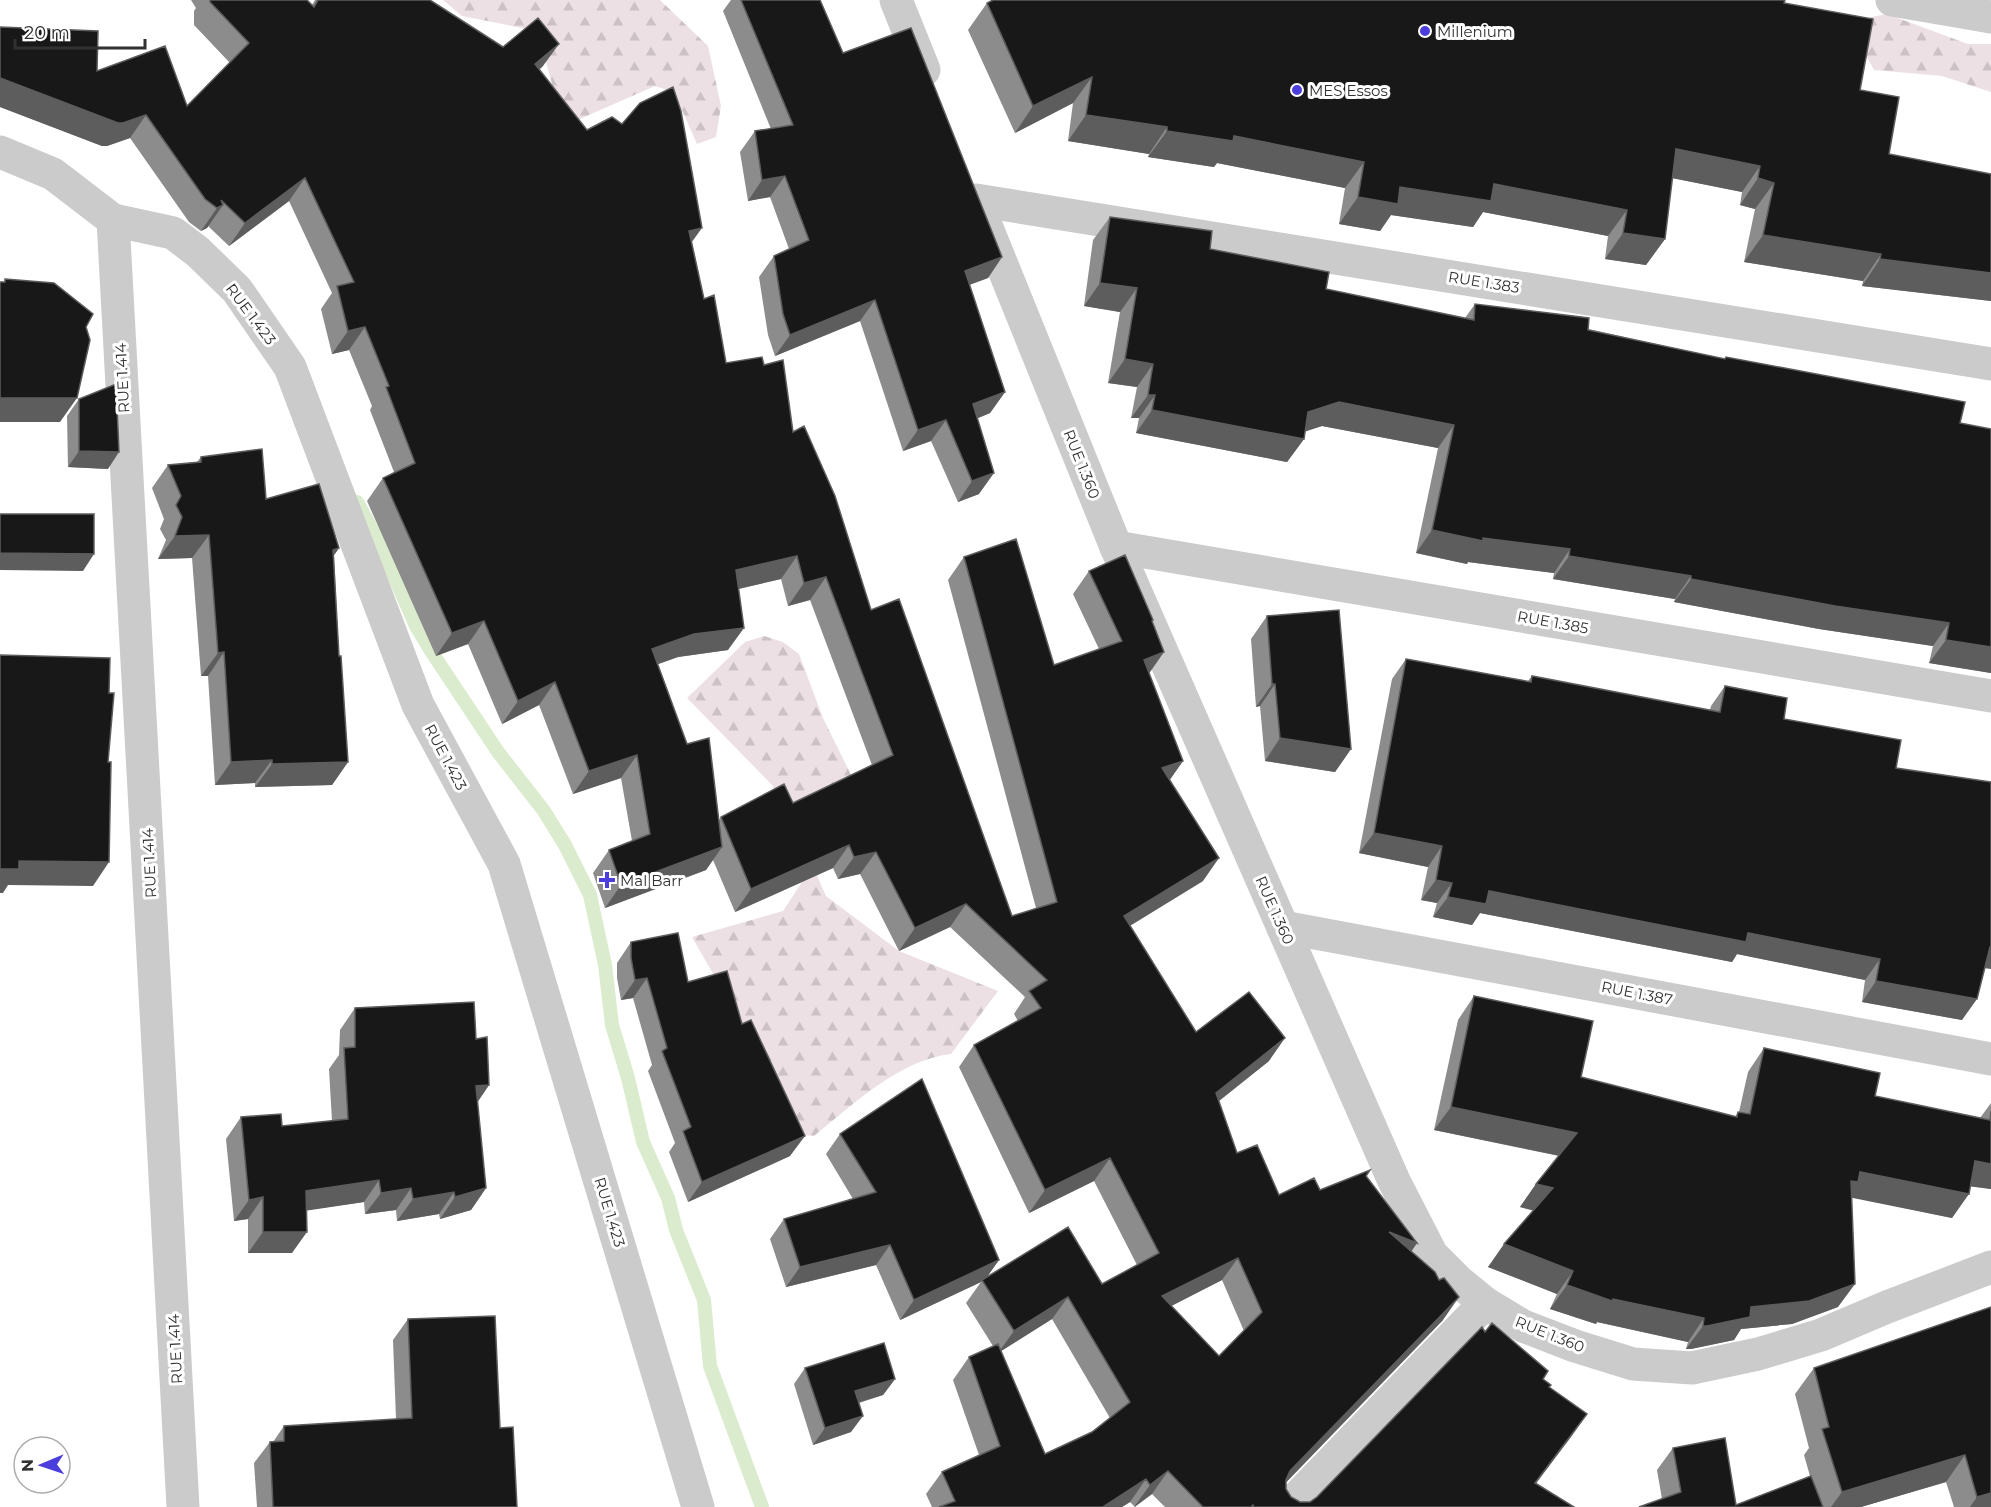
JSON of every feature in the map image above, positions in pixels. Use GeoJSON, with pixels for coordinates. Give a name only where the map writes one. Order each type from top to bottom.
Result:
{"type":"FeatureCollection","features":[{"type":"Feature","properties":{"kind":"street"},"geometry":{"type":"LineString","coordinates":[[896,0],[936,100]]}},
{"type":"Feature","properties":{"kind":"street"},"geometry":{"type":"LineString","coordinates":[[1892,0],[1991,17]]}},
{"type":"Feature","properties":{"kind":"street","name":"RUE 1.423"},"geometry":{"type":"LineString","coordinates":[[0,152],[52,174],[113,220],[173,233],[198,252],[237,290],[290,367],[418,705],[504,864],[698,1507]]}},
{"type":"Feature","properties":{"kind":"street","name":"RUE 1.383"},"geometry":{"type":"LineString","coordinates":[[972,189],[1991,364]]}},
{"type":"Feature","properties":{"kind":"street","name":"RUE 1.360"},"geometry":{"type":"LineString","coordinates":[[972,189],[1116,547],[1394,1181],[1432,1255],[1458,1281],[1485,1303],[1523,1326],[1575,1346],[1633,1364],[1692,1368],[1758,1354],[1821,1335],[1991,1267]]}},
{"type":"Feature","properties":{"kind":"street","name":"RUE 1.414"},"geometry":{"type":"LineString","coordinates":[[113,220],[183,1507]]}},
{"type":"Feature","properties":{"kind":"street","name":"RUE 1.385"},"geometry":{"type":"LineString","coordinates":[[1116,547],[1991,696]]}},
{"type":"Feature","properties":{"kind":"street","name":"RUE 1.387"},"geometry":{"type":"LineString","coordinates":[[1283,927],[1991,1059]]}},
{"type":"Feature","properties":{"kind":"street"},"geometry":{"type":"LineString","coordinates":[[1288,1507],[1485,1303]]}},
{"type":"Feature","properties":{"kind":"green space"},"geometry":{"type":"Polygon","coordinates":[[[443,0],[660,0],[708,46],[721,106],[716,137],[697,144],[674,92],[655,86],[564,126],[537,31],[462,16],[443,0]]]}},
{"type":"Feature","properties":{"kind":"green space"},"geometry":{"type":"Polygon","coordinates":[[[1887,14],[1968,44],[1991,44],[1991,92],[1942,76],[1874,70],[1852,29],[1856,20],[1887,14]]]}},
{"type":"Feature","properties":{"kind":"green space"},"geometry":{"type":"Polygon","coordinates":[[[764,636],[783,642],[799,654],[823,718],[857,787],[801,840],[826,896],[899,951],[998,991],[951,1054],[932,1058],[895,1074],[814,1136],[793,1134],[779,1089],[692,937],[783,911],[802,882],[799,863],[773,786],[687,698],[745,642],[764,636]]]}},
{"type":"Feature","properties":{"kind":"building"},"geometry":{"type":"Polygon","coordinates":[[[210,0],[307,0],[314,7],[318,0],[430,0],[503,47],[538,18],[559,44],[535,64],[587,130],[612,117],[622,124],[640,103],[673,87],[681,111],[702,228],[689,231],[704,299],[714,295],[726,363],[762,357],[764,365],[783,360],[793,432],[804,426],[835,496],[871,610],[899,599],[1012,916],[1057,902],[964,557],[1016,539],[1054,665],[1122,641],[1089,571],[1125,555],[1164,652],[1144,660],[1183,761],[1162,768],[1219,858],[1124,916],[1196,1032],[1249,992],[1285,1038],[1216,1093],[1237,1153],[1257,1145],[1279,1195],[1314,1178],[1320,1190],[1370,1170],[1366,1176],[1417,1243],[1389,1232],[1435,1272],[1439,1280],[1444,1278],[1459,1297],[1290,1471],[1286,1480],[1286,1489],[1291,1497],[1300,1502],[1310,1502],[1317,1497],[1482,1327],[1485,1332],[1492,1323],[1548,1371],[1543,1379],[1551,1385],[1549,1387],[1587,1414],[1535,1483],[1574,1507],[1254,1507],[1253,1505],[1251,1507],[1203,1507],[1168,1471],[1150,1485],[1146,1479],[1103,1507],[939,1507],[955,1501],[942,1472],[1000,1446],[969,1357],[998,1344],[1045,1454],[1092,1432],[1130,1402],[1068,1297],[1014,1331],[982,1280],[1068,1227],[1102,1284],[1159,1253],[1110,1158],[1045,1190],[974,1045],[1041,1008],[1029,991],[1047,980],[966,904],[915,928],[876,852],[854,857],[849,845],[751,889],[721,817],[784,784],[793,803],[893,755],[826,577],[804,583],[797,556],[736,570],[744,628],[694,634],[652,649],[687,744],[709,738],[722,847],[621,885],[609,850],[650,834],[637,755],[589,771],[555,682],[518,701],[484,621],[452,633],[383,478],[415,463],[386,387],[389,386],[365,327],[348,331],[337,286],[354,282],[305,178],[245,223],[221,200],[223,205],[217,208],[205,199],[146,115],[118,123],[0,78],[0,27],[98,31],[97,71],[165,46],[187,106],[249,43],[210,0]],[[1238,1258],[1162,1296],[1219,1356],[1262,1312],[1238,1258]]]}},
{"type":"Feature","properties":{"kind":"building"},"geometry":{"type":"Polygon","coordinates":[[[741,0],[820,0],[843,53],[911,28],[1002,257],[965,271],[1005,392],[973,404],[994,473],[972,481],[946,420],[918,430],[875,300],[790,335],[783,314],[774,256],[809,240],[785,176],[762,180],[755,131],[793,125],[741,0]]]}},
{"type":"Feature","properties":{"kind":"building"},"geometry":{"type":"Polygon","coordinates":[[[993,0],[1785,0],[1784,3],[1873,19],[1860,90],[1899,97],[1889,154],[1991,174],[1991,273],[1880,259],[1881,254],[1763,235],[1774,183],[1758,178],[1760,166],[1676,149],[1665,239],[1623,233],[1627,210],[1494,184],[1491,201],[1400,187],[1398,204],[1358,197],[1364,162],[1234,136],[1233,141],[1167,131],[1167,127],[1086,115],[1092,77],[1033,106],[987,3],[993,0]]]}},
{"type":"Feature","properties":{"kind":"building"},"geometry":{"type":"Polygon","coordinates":[[[1110,217],[1212,231],[1210,249],[1329,272],[1326,289],[1474,320],[1475,304],[1589,318],[1588,330],[1725,359],[1726,357],[1965,402],[1960,423],[1991,429],[1991,647],[1946,640],[1949,623],[1835,606],[1691,579],[1691,576],[1569,556],[1570,549],[1483,538],[1483,541],[1432,530],[1454,425],[1339,402],[1308,412],[1304,439],[1152,410],[1155,395],[1148,395],[1153,364],[1125,359],[1137,288],[1100,283],[1110,217]]]}},
{"type":"Feature","properties":{"kind":"building"},"geometry":{"type":"Polygon","coordinates":[[[5,279],[54,283],[93,314],[86,327],[90,340],[77,398],[0,398],[0,282],[5,282],[5,279]]]}},
{"type":"Feature","properties":{"kind":"building"},"geometry":{"type":"Polygon","coordinates":[[[116,384],[119,452],[79,451],[79,399],[116,384]]]}},
{"type":"Feature","properties":{"kind":"building"},"geometry":{"type":"Polygon","coordinates":[[[262,449],[266,499],[319,484],[339,548],[333,550],[348,762],[272,764],[272,760],[231,762],[224,652],[218,653],[209,535],[175,536],[182,517],[176,505],[181,496],[168,465],[201,462],[201,457],[262,449]]]}},
{"type":"Feature","properties":{"kind":"building"},"geometry":{"type":"Polygon","coordinates":[[[0,514],[94,514],[94,554],[0,553],[0,514]]]}},
{"type":"Feature","properties":{"kind":"building"},"geometry":{"type":"Polygon","coordinates":[[[1339,610],[1351,749],[1280,738],[1275,684],[1272,684],[1267,616],[1339,610]]]}},
{"type":"Feature","properties":{"kind":"building"},"geometry":{"type":"Polygon","coordinates":[[[0,655],[110,658],[109,693],[114,693],[108,762],[111,762],[109,862],[19,861],[19,869],[0,869],[0,655]]]}},
{"type":"Feature","properties":{"kind":"building"},"geometry":{"type":"Polygon","coordinates":[[[1406,659],[1531,682],[1532,676],[1720,712],[1725,686],[1787,698],[1784,719],[1901,740],[1896,768],[1991,782],[1991,947],[1977,999],[1876,981],[1880,959],[1748,933],[1746,942],[1489,891],[1486,904],[1448,897],[1452,883],[1436,880],[1442,846],[1374,833],[1406,659]]]}},
{"type":"Feature","properties":{"kind":"building"},"geometry":{"type":"Polygon","coordinates":[[[678,933],[688,982],[727,971],[742,1024],[751,1020],[805,1136],[702,1182],[683,1131],[691,1127],[662,1051],[667,1048],[647,978],[635,980],[631,958],[631,942],[678,933]]]}},
{"type":"Feature","properties":{"kind":"building"},"geometry":{"type":"Polygon","coordinates":[[[1474,996],[1593,1021],[1581,1077],[1737,1117],[1738,1112],[1750,1114],[1764,1048],[1880,1073],[1875,1096],[1990,1120],[1991,1111],[1991,1164],[1975,1161],[1969,1194],[1860,1172],[1858,1182],[1851,1181],[1855,1284],[1809,1301],[1751,1307],[1750,1317],[1703,1326],[1704,1318],[1613,1299],[1612,1301],[1567,1285],[1573,1271],[1504,1244],[1553,1188],[1536,1184],[1577,1133],[1451,1107],[1474,996]]]}},
{"type":"Feature","properties":{"kind":"building"},"geometry":{"type":"Polygon","coordinates":[[[474,1002],[476,1039],[487,1037],[489,1085],[476,1086],[486,1188],[455,1197],[454,1192],[413,1199],[411,1188],[381,1193],[379,1180],[306,1191],[307,1232],[263,1232],[263,1197],[249,1200],[241,1117],[281,1114],[282,1126],[348,1119],[344,1048],[355,1047],[355,1008],[474,1002]]]}},
{"type":"Feature","properties":{"kind":"building"},"geometry":{"type":"Polygon","coordinates":[[[922,1079],[999,1260],[914,1300],[890,1245],[800,1267],[784,1219],[876,1192],[840,1134],[922,1079]]]}},
{"type":"Feature","properties":{"kind":"building"},"geometry":{"type":"Polygon","coordinates":[[[1991,1307],[1991,1493],[1977,1497],[1965,1455],[1842,1492],[1822,1429],[1829,1427],[1814,1368],[1991,1307]]]}},
{"type":"Feature","properties":{"kind":"building"},"geometry":{"type":"Polygon","coordinates":[[[495,1316],[500,1428],[513,1427],[517,1507],[273,1507],[270,1442],[284,1441],[284,1426],[412,1418],[408,1319],[495,1316]]]}},
{"type":"Feature","properties":{"kind":"building"},"geometry":{"type":"Polygon","coordinates":[[[884,1343],[895,1379],[855,1391],[863,1416],[825,1428],[805,1368],[884,1343]]]}},
{"type":"Feature","properties":{"kind":"building"},"geometry":{"type":"Polygon","coordinates":[[[1725,1438],[1736,1505],[1811,1476],[1823,1507],[1639,1507],[1681,1492],[1673,1448],[1725,1438]]]}},
{"type":"Feature","properties":{"kind":"waterway"},"geometry":{"type":"LineString","coordinates":[[357,502],[381,546],[416,626],[498,752],[544,811],[565,845],[590,895],[605,965],[612,1025],[628,1078],[643,1142],[668,1198],[676,1230],[704,1300],[710,1366],[762,1507]]}},
{"type":"Feature","properties":{"kind":"place","name":"Millenium"},"geometry":{"type":"Point","coordinates":[1425,31]}},
{"type":"Feature","properties":{"kind":"place","name":"MES Essos"},"geometry":{"type":"Point","coordinates":[1297,90]}},
{"type":"Feature","properties":{"kind":"place","name":"Mal Barr"},"geometry":{"type":"Point","coordinates":[607,880]}}]}
